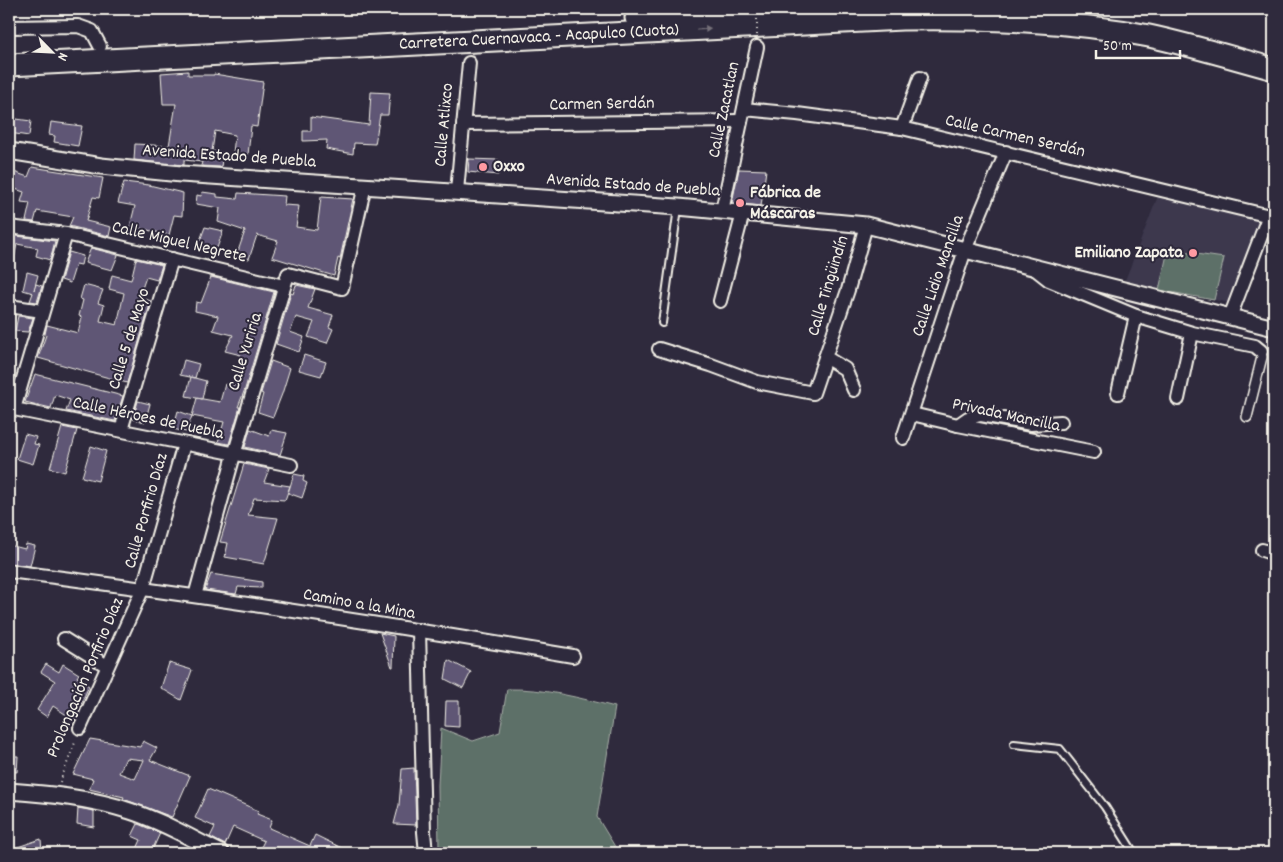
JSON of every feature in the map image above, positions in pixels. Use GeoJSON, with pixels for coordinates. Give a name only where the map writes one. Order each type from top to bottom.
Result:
{"type":"FeatureCollection","features":[{"type":"Feature","properties":{"kind":"highway","name":"Carretera Cuernavaca - Acapulco (Cuota)"},"geometry":{"type":"LineString","coordinates":[[9,50],[818,9]]}},
{"type":"Feature","properties":{"kind":"highway"},"geometry":{"type":"LineString","coordinates":[[1041,9],[1097,14],[1151,23],[1274,55]]}},
{"type":"Feature","properties":{"kind":"highway","name":"Carretera Cuernavaca - Acapulco (Cuota)"},"geometry":{"type":"LineString","coordinates":[[9,65],[952,18],[994,19],[1097,28],[1149,36],[1274,69]]}},
{"type":"Feature","properties":{"kind":"street"},"geometry":{"type":"LineString","coordinates":[[9,27],[78,26],[92,31],[100,46]]}},
{"type":"Feature","properties":{"kind":"street","name":"Calle Zacatlan"},"geometry":{"type":"LineString","coordinates":[[722,211],[757,44]]}},
{"type":"Feature","properties":{"kind":"street","name":"Calle Atlixco"},"geometry":{"type":"LineString","coordinates":[[457,191],[469,63]]}},
{"type":"Feature","properties":{"kind":"street"},"geometry":{"type":"LineString","coordinates":[[902,128],[920,78]]}},
{"type":"Feature","properties":{"kind":"street","name":"Calle Carmen Serdán"},"geometry":{"type":"LineString","coordinates":[[742,115],[797,114],[902,128],[1272,216]]}},
{"type":"Feature","properties":{"kind":"street","name":"Carmen Serdán"},"geometry":{"type":"LineString","coordinates":[[463,124],[742,115]]}},
{"type":"Feature","properties":{"kind":"street","name":"Avenida Estado de Puebla"},"geometry":{"type":"LineString","coordinates":[[9,151],[101,166],[182,174],[678,207],[866,225],[1274,328]]}},
{"type":"Feature","properties":{"kind":"street","name":"Calle Lidio Mancilla"},"geometry":{"type":"LineString","coordinates":[[903,438],[964,250],[1006,152]]}},
{"type":"Feature","properties":{"kind":"street"},"geometry":{"type":"LineString","coordinates":[[284,286],[288,274],[342,288],[365,185]]}},
{"type":"Feature","properties":{"kind":"street"},"geometry":{"type":"LineString","coordinates":[[720,301],[743,213]]}},
{"type":"Feature","properties":{"kind":"street"},"geometry":{"type":"LineString","coordinates":[[1230,316],[1272,216]]}},
{"type":"Feature","properties":{"kind":"street","name":"Calle Tingüindín"},"geometry":{"type":"LineString","coordinates":[[659,349],[757,382],[813,393],[848,290],[866,225]]}},
{"type":"Feature","properties":{"kind":"street","name":"Calle Miguel Negrete"},"geometry":{"type":"LineString","coordinates":[[9,227],[66,234],[284,286]]}},
{"type":"Feature","properties":{"kind":"street"},"geometry":{"type":"LineString","coordinates":[[14,392],[66,234]]}},
{"type":"Feature","properties":{"kind":"street","name":"Calle 5 de Mayo"},"geometry":{"type":"LineString","coordinates":[[121,430],[172,259]]}},
{"type":"Feature","properties":{"kind":"street"},"geometry":{"type":"LineString","coordinates":[[1032,266],[1049,280],[1136,316],[1192,333],[1255,346],[1261,351],[1262,357],[1247,417]]}},
{"type":"Feature","properties":{"kind":"street","name":"Calle Yuriria"},"geometry":{"type":"LineString","coordinates":[[195,596],[284,286]]}},
{"type":"Feature","properties":{"kind":"street"},"geometry":{"type":"LineString","coordinates":[[9,306],[42,311]]}},
{"type":"Feature","properties":{"kind":"street"},"geometry":{"type":"LineString","coordinates":[[1118,393],[1136,316]]}},
{"type":"Feature","properties":{"kind":"street"},"geometry":{"type":"LineString","coordinates":[[1178,399],[1192,333]]}},
{"type":"Feature","properties":{"kind":"street","name":"Calle Tingüindín"},"geometry":{"type":"LineString","coordinates":[[825,357],[845,369],[854,390]]}},
{"type":"Feature","properties":{"kind":"street","name":"Calle Héroes de Puebla"},"geometry":{"type":"LineString","coordinates":[[14,392],[14,409],[291,466]]}},
{"type":"Feature","properties":{"kind":"street","name":"Privada Mancilla"},"geometry":{"type":"LineString","coordinates":[[912,414],[1094,452]]}},
{"type":"Feature","properties":{"kind":"street"},"geometry":{"type":"LineString","coordinates":[[958,425],[968,418],[980,415],[1031,424],[1060,422]]}},
{"type":"Feature","properties":{"kind":"street","name":"Calle Porfirio Díaz"},"geometry":{"type":"LineString","coordinates":[[143,588],[184,444]]}},
{"type":"Feature","properties":{"kind":"street"},"geometry":{"type":"LineString","coordinates":[[1262,550],[1274,554]]}},
{"type":"Feature","properties":{"kind":"street","name":"Camino a la Mina"},"geometry":{"type":"LineString","coordinates":[[9,572],[143,588],[419,630],[426,853]]}},
{"type":"Feature","properties":{"kind":"street","name":"Prolongación Porfirio Díaz"},"geometry":{"type":"LineString","coordinates":[[80,728],[143,588]]}},
{"type":"Feature","properties":{"kind":"street"},"geometry":{"type":"LineString","coordinates":[[419,630],[573,656]]}},
{"type":"Feature","properties":{"kind":"street"},"geometry":{"type":"LineString","coordinates":[[64,639],[108,666]]}},
{"type":"Feature","properties":{"kind":"street"},"geometry":{"type":"LineString","coordinates":[[9,791],[88,800],[131,811],[221,853]]}},
{"type":"Feature","properties":{"kind":"lane"},"geometry":{"type":"LineString","coordinates":[[662,323],[678,207]]}},
{"type":"Feature","properties":{"kind":"lane"},"geometry":{"type":"LineString","coordinates":[[1014,744],[1060,749],[1105,806],[1134,853]]}},
{"type":"Feature","properties":{"kind":"lane"},"geometry":{"type":"LineString","coordinates":[[1271,853],[1274,848]]}},
{"type":"Feature","properties":{"kind":"path"},"geometry":{"type":"LineString","coordinates":[[757,9],[757,44]]}},
{"type":"Feature","properties":{"kind":"path","name":"Prolongación Porfirio Díaz"},"geometry":{"type":"LineString","coordinates":[[61,782],[80,728]]}},
{"type":"Feature","properties":{"kind":"shaded area","name":"Emiliano Zapata"},"geometry":{"type":"Polygon","coordinates":[[[1158,196],[1263,222],[1231,303],[1124,283],[1158,196]]]}},
{"type":"Feature","properties":{"kind":"green space"},"geometry":{"type":"Polygon","coordinates":[[[1168,250],[1224,258],[1214,300],[1159,290],[1168,250]]]}},
{"type":"Feature","properties":{"kind":"green space"},"geometry":{"type":"Polygon","coordinates":[[[507,689],[548,692],[615,707],[597,817],[617,850],[624,853],[443,853],[439,850],[438,785],[441,728],[473,741],[500,732],[507,689]]]}},
{"type":"Feature","properties":{"kind":"building"},"geometry":{"type":"Polygon","coordinates":[[[188,71],[188,75],[214,74],[263,82],[257,127],[251,126],[248,155],[233,153],[235,135],[215,131],[212,151],[223,153],[221,167],[201,166],[202,162],[184,160],[184,165],[134,160],[135,144],[169,146],[176,104],[163,104],[161,73],[188,71]]]}},
{"type":"Feature","properties":{"kind":"building"},"geometry":{"type":"Polygon","coordinates":[[[371,92],[390,93],[388,115],[380,115],[375,144],[354,143],[353,154],[326,149],[327,140],[303,141],[303,131],[311,131],[311,117],[369,125],[371,92]]]}},
{"type":"Feature","properties":{"kind":"building"},"geometry":{"type":"Polygon","coordinates":[[[9,118],[31,121],[29,136],[9,133],[9,118]]]}},
{"type":"Feature","properties":{"kind":"building"},"geometry":{"type":"Polygon","coordinates":[[[51,122],[82,126],[78,146],[54,142],[55,136],[49,135],[51,122]]]}},
{"type":"Feature","properties":{"kind":"building"},"geometry":{"type":"Polygon","coordinates":[[[469,159],[499,160],[498,175],[468,172],[469,159]]]}},
{"type":"Feature","properties":{"kind":"building"},"geometry":{"type":"Polygon","coordinates":[[[32,167],[103,178],[99,198],[93,197],[86,221],[111,227],[109,236],[69,226],[73,217],[37,211],[34,222],[26,221],[30,203],[21,202],[24,192],[9,187],[9,178],[11,171],[28,177],[32,167]]]}},
{"type":"Feature","properties":{"kind":"building"},"geometry":{"type":"Polygon","coordinates":[[[739,169],[766,170],[761,206],[732,203],[739,169]]]}},
{"type":"Feature","properties":{"kind":"building"},"geometry":{"type":"Polygon","coordinates":[[[124,182],[149,185],[183,193],[182,216],[174,215],[169,235],[130,226],[135,206],[118,203],[124,182]]]}},
{"type":"Feature","properties":{"kind":"building"},"geometry":{"type":"Polygon","coordinates":[[[202,192],[217,194],[217,197],[237,199],[238,193],[285,196],[284,205],[299,206],[296,227],[317,230],[321,197],[353,199],[340,259],[338,258],[334,276],[272,257],[278,241],[257,235],[249,259],[236,257],[245,231],[218,222],[220,208],[196,204],[197,195],[201,196],[202,192]]]}},
{"type":"Feature","properties":{"kind":"building"},"geometry":{"type":"Polygon","coordinates":[[[205,227],[223,231],[217,248],[198,246],[205,227]]]}},
{"type":"Feature","properties":{"kind":"building"},"geometry":{"type":"Polygon","coordinates":[[[9,235],[55,241],[50,260],[36,256],[38,248],[17,244],[13,264],[9,263],[9,235]]]}},
{"type":"Feature","properties":{"kind":"building"},"geometry":{"type":"Polygon","coordinates":[[[91,248],[118,255],[112,270],[85,263],[91,248]]]}},
{"type":"Feature","properties":{"kind":"building"},"geometry":{"type":"Polygon","coordinates":[[[69,252],[83,256],[81,265],[76,264],[70,283],[61,280],[69,252]]]}},
{"type":"Feature","properties":{"kind":"building"},"geometry":{"type":"Polygon","coordinates":[[[136,259],[162,265],[157,280],[146,277],[139,297],[151,301],[127,383],[38,358],[46,335],[47,325],[78,333],[82,317],[79,316],[83,300],[80,299],[84,285],[103,290],[98,303],[104,305],[100,321],[117,325],[124,293],[109,289],[112,275],[131,280],[136,259]]]}},
{"type":"Feature","properties":{"kind":"building"},"geometry":{"type":"Polygon","coordinates":[[[27,272],[38,275],[34,290],[36,284],[42,286],[37,302],[30,301],[33,293],[23,290],[27,272]]]}},
{"type":"Feature","properties":{"kind":"building"},"geometry":{"type":"Polygon","coordinates":[[[211,277],[274,292],[238,407],[240,407],[229,444],[218,442],[224,422],[192,416],[197,398],[220,402],[225,384],[234,386],[242,360],[239,359],[241,355],[225,351],[233,335],[213,330],[218,316],[195,311],[196,302],[201,303],[211,277]]]}},
{"type":"Feature","properties":{"kind":"building"},"geometry":{"type":"Polygon","coordinates":[[[296,285],[315,289],[308,308],[333,315],[329,327],[333,329],[327,343],[308,337],[314,322],[296,317],[290,332],[304,337],[299,352],[276,344],[291,293],[293,294],[296,285]]]}},
{"type":"Feature","properties":{"kind":"building"},"geometry":{"type":"Polygon","coordinates":[[[18,316],[33,318],[28,332],[15,331],[18,316]]]}},
{"type":"Feature","properties":{"kind":"building"},"geometry":{"type":"Polygon","coordinates":[[[304,355],[326,362],[321,376],[299,370],[304,355]]]}},
{"type":"Feature","properties":{"kind":"building"},"geometry":{"type":"Polygon","coordinates":[[[184,360],[199,364],[195,378],[180,375],[184,360]]]}},
{"type":"Feature","properties":{"kind":"building"},"geometry":{"type":"Polygon","coordinates":[[[271,361],[290,368],[273,417],[258,412],[263,394],[261,393],[271,361]]]}},
{"type":"Feature","properties":{"kind":"building"},"geometry":{"type":"Polygon","coordinates":[[[35,374],[123,396],[115,421],[66,411],[70,400],[55,395],[51,408],[25,402],[35,374]]]}},
{"type":"Feature","properties":{"kind":"building"},"geometry":{"type":"Polygon","coordinates":[[[191,377],[206,381],[202,399],[186,396],[191,377]]]}},
{"type":"Feature","properties":{"kind":"building"},"geometry":{"type":"Polygon","coordinates":[[[138,401],[150,404],[145,422],[133,419],[138,401]]]}},
{"type":"Feature","properties":{"kind":"building"},"geometry":{"type":"Polygon","coordinates":[[[178,411],[192,416],[186,432],[173,429],[178,411]]]}},
{"type":"Feature","properties":{"kind":"building"},"geometry":{"type":"Polygon","coordinates":[[[62,427],[77,430],[65,472],[50,468],[62,427]]]}},
{"type":"Feature","properties":{"kind":"building"},"geometry":{"type":"Polygon","coordinates":[[[250,429],[269,436],[271,430],[287,433],[280,455],[245,447],[250,429]]]}},
{"type":"Feature","properties":{"kind":"building"},"geometry":{"type":"Polygon","coordinates":[[[25,434],[36,437],[34,444],[39,445],[33,464],[17,459],[25,434]]]}},
{"type":"Feature","properties":{"kind":"building"},"geometry":{"type":"Polygon","coordinates":[[[91,446],[106,451],[98,481],[82,477],[91,446]]]}},
{"type":"Feature","properties":{"kind":"building"},"geometry":{"type":"Polygon","coordinates":[[[244,464],[269,469],[264,482],[290,486],[285,500],[254,498],[248,515],[278,518],[264,564],[225,557],[228,543],[220,542],[244,464]]]}},
{"type":"Feature","properties":{"kind":"building"},"geometry":{"type":"Polygon","coordinates":[[[294,474],[304,476],[303,481],[307,483],[302,498],[288,493],[294,474]]]}},
{"type":"Feature","properties":{"kind":"building"},"geometry":{"type":"Polygon","coordinates":[[[26,544],[35,546],[30,566],[9,563],[9,545],[25,549],[26,544]]]}},
{"type":"Feature","properties":{"kind":"building"},"geometry":{"type":"Polygon","coordinates":[[[211,574],[262,582],[262,588],[238,587],[236,594],[205,590],[211,574]]]}},
{"type":"Feature","properties":{"kind":"building"},"geometry":{"type":"Polygon","coordinates":[[[380,633],[394,636],[393,667],[392,667],[380,633]]]}},
{"type":"Feature","properties":{"kind":"building"},"geometry":{"type":"Polygon","coordinates":[[[448,660],[471,672],[463,688],[445,679],[448,660]]]}},
{"type":"Feature","properties":{"kind":"building"},"geometry":{"type":"Polygon","coordinates":[[[169,663],[192,670],[181,700],[161,688],[169,663]]]}},
{"type":"Feature","properties":{"kind":"building"},"geometry":{"type":"Polygon","coordinates":[[[46,664],[59,672],[63,664],[79,674],[77,677],[89,686],[74,720],[53,706],[47,717],[37,710],[55,681],[41,672],[46,664]]]}},
{"type":"Feature","properties":{"kind":"building"},"geometry":{"type":"Polygon","coordinates":[[[446,701],[459,701],[459,727],[445,726],[446,701]]]}},
{"type":"Feature","properties":{"kind":"building"},"geometry":{"type":"Polygon","coordinates":[[[90,739],[140,747],[143,741],[157,748],[150,760],[190,776],[172,817],[123,799],[124,797],[89,789],[93,779],[73,774],[90,739]],[[126,758],[119,773],[135,779],[144,760],[126,758]]]}},
{"type":"Feature","properties":{"kind":"building"},"geometry":{"type":"Polygon","coordinates":[[[9,756],[18,756],[17,772],[9,771],[9,756]]]}},
{"type":"Feature","properties":{"kind":"building"},"geometry":{"type":"Polygon","coordinates":[[[414,768],[416,825],[394,824],[399,805],[402,769],[414,768]]]}},
{"type":"Feature","properties":{"kind":"building"},"geometry":{"type":"Polygon","coordinates":[[[208,789],[259,811],[257,814],[272,820],[269,828],[310,846],[315,835],[352,853],[258,853],[264,841],[233,827],[225,845],[210,837],[215,827],[195,818],[208,789]]]}},
{"type":"Feature","properties":{"kind":"building"},"geometry":{"type":"Polygon","coordinates":[[[78,808],[94,811],[94,827],[77,824],[78,808]]]}},
{"type":"Feature","properties":{"kind":"building"},"geometry":{"type":"Polygon","coordinates":[[[138,824],[160,833],[151,853],[135,853],[141,840],[132,836],[138,824]]]}},
{"type":"Feature","properties":{"kind":"building"},"geometry":{"type":"Polygon","coordinates":[[[41,839],[42,853],[9,853],[9,850],[41,839]]]}},
{"type":"Feature","properties":{"kind":"place","name":"Oxxo"},"geometry":{"type":"Point","coordinates":[483,167]}},
{"type":"Feature","properties":{"kind":"place","name":"Fábrica de Máscaras"},"geometry":{"type":"Point","coordinates":[740,203]}},
{"type":"Feature","properties":{"kind":"place","name":"Emiliano Zapata"},"geometry":{"type":"Point","coordinates":[1193,253]}}]}
